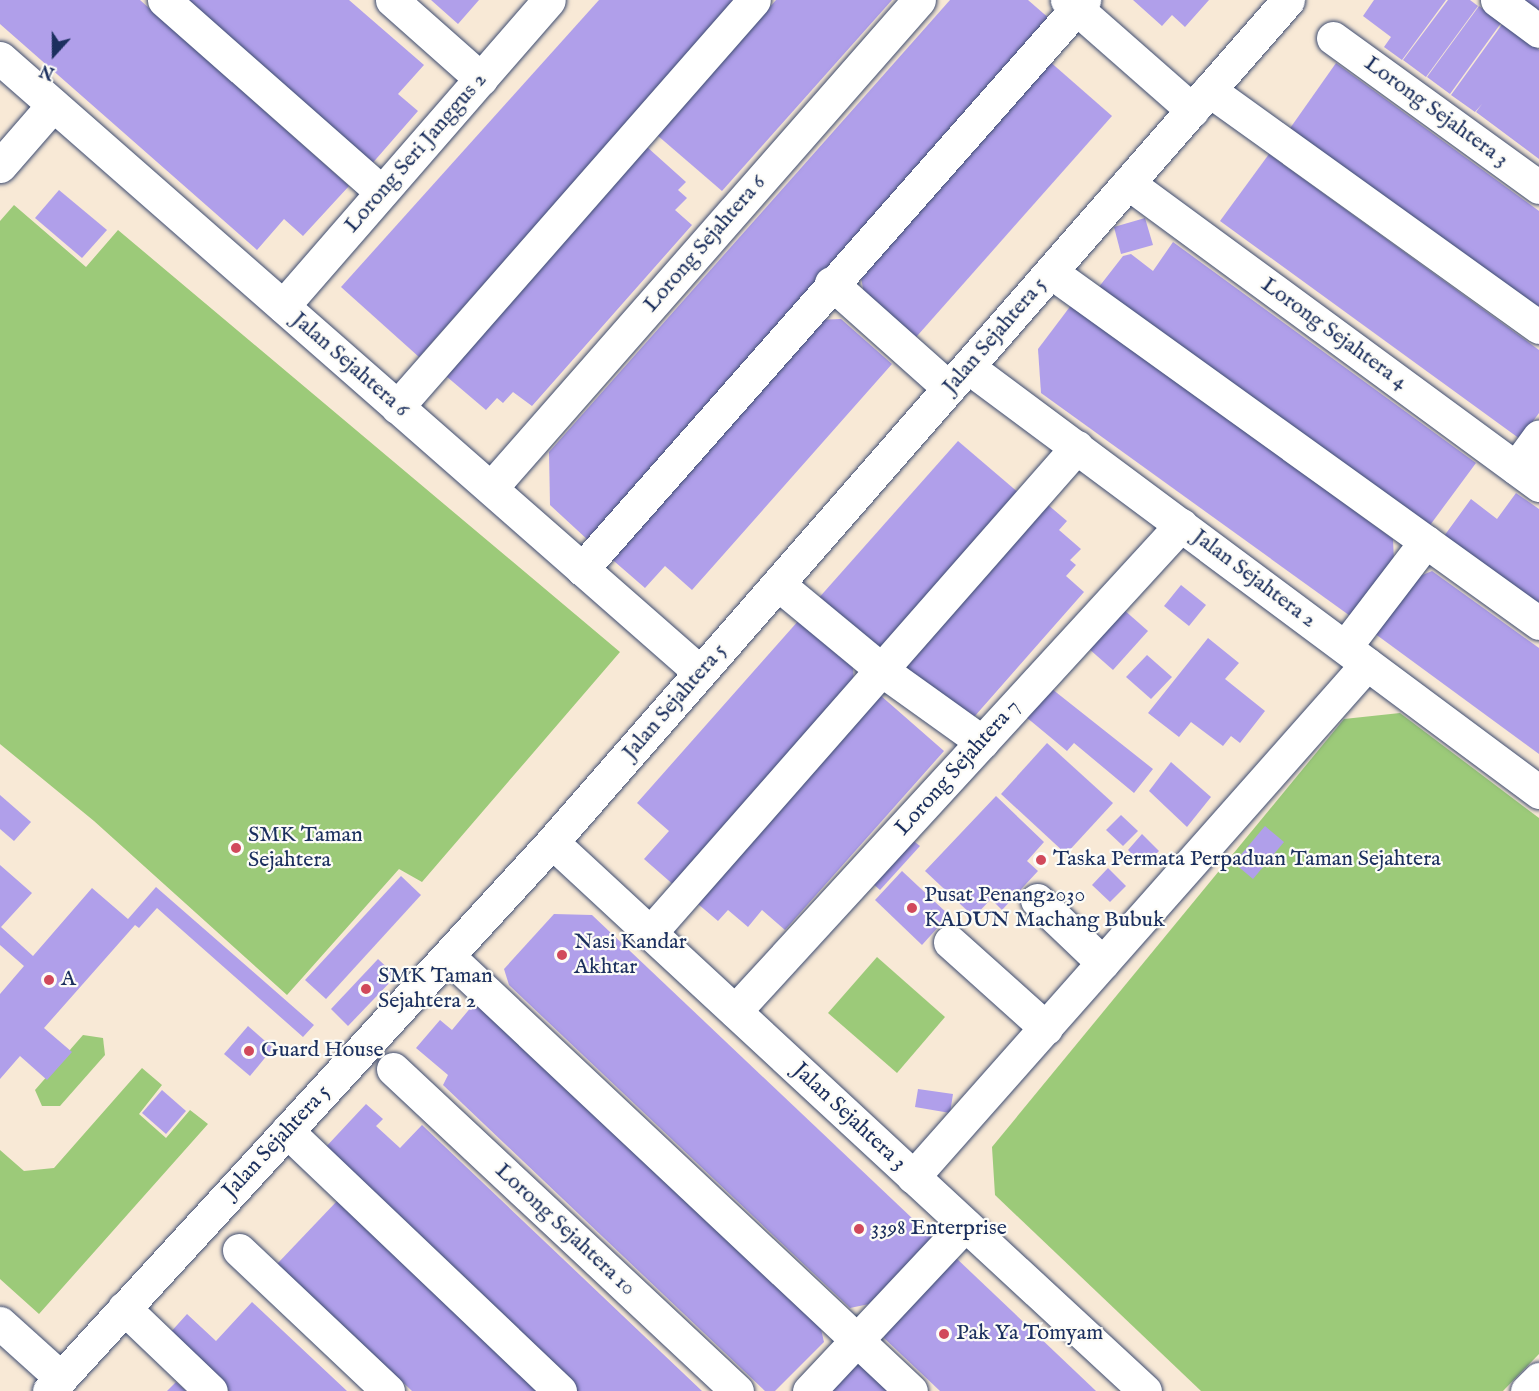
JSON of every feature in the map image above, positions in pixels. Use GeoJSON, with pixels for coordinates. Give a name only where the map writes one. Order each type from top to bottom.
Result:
{"type":"FeatureCollection","features":[{"type":"Feature","properties":{"kind":"street"},"geometry":{"type":"LineString","coordinates":[[164,0],[382,192]]}},
{"type":"Feature","properties":{"kind":"street"},"geometry":{"type":"LineString","coordinates":[[392,0],[481,79]]}},
{"type":"Feature","properties":{"kind":"street","name":"Lorong Seri Janggus 2"},"geometry":{"type":"LineString","coordinates":[[283,306],[549,0]]}},
{"type":"Feature","properties":{"kind":"street"},"geometry":{"type":"LineString","coordinates":[[398,407],[754,0]]}},
{"type":"Feature","properties":{"kind":"street","name":"Lorong Sejahtera 6"},"geometry":{"type":"LineString","coordinates":[[491,488],[919,0]]}},
{"type":"Feature","properties":{"kind":"street","name":"Jalan Sejahtera 5"},"geometry":{"type":"LineString","coordinates":[[55,1384],[552,842],[1288,0]]}},
{"type":"Feature","properties":{"kind":"street"},"geometry":{"type":"LineString","coordinates":[[1497,0],[1539,31]]}},
{"type":"Feature","properties":{"kind":"street"},"geometry":{"type":"LineString","coordinates":[[582,569],[1076,3],[1201,100],[1539,327]]}},
{"type":"Feature","properties":{"kind":"street","name":"Lorong Sejahtera 3"},"geometry":{"type":"LineString","coordinates":[[1334,38],[1539,186]]}},
{"type":"Feature","properties":{"kind":"street","name":"Jalan Sejahtera 6"},"geometry":{"type":"LineString","coordinates":[[0,58],[700,672]]}},
{"type":"Feature","properties":{"kind":"street"},"geometry":{"type":"LineString","coordinates":[[0,166],[53,105]]}},
{"type":"Feature","properties":{"kind":"street","name":"Lorong Sejahtera 4"},"geometry":{"type":"LineString","coordinates":[[1128,183],[1527,476]]}},
{"type":"Feature","properties":{"kind":"street"},"geometry":{"type":"LineString","coordinates":[[1051,272],[1539,623]]}},
{"type":"Feature","properties":{"kind":"street","name":"Jalan Sejahtera 2"},"geometry":{"type":"LineString","coordinates":[[831,283],[959,377],[1077,447],[1539,792]]}},
{"type":"Feature","properties":{"kind":"street"},"geometry":{"type":"LineString","coordinates":[[1527,476],[1539,436]]}},
{"type":"Feature","properties":{"kind":"street"},"geometry":{"type":"LineString","coordinates":[[650,933],[883,671],[1077,447]]}},
{"type":"Feature","properties":{"kind":"street","name":"Lorong Sejahtera 7"},"geometry":{"type":"LineString","coordinates":[[735,1011],[1181,525]]}},
{"type":"Feature","properties":{"kind":"street"},"geometry":{"type":"LineString","coordinates":[[914,1177],[1103,963],[1356,655],[1426,541]]}},
{"type":"Feature","properties":{"kind":"street"},"geometry":{"type":"LineString","coordinates":[[778,584],[883,671],[982,742]]}},
{"type":"Feature","properties":{"kind":"street","name":"Jalan Sejahtera 3"},"geometry":{"type":"LineString","coordinates":[[552,842],[1144,1391]]}},
{"type":"Feature","properties":{"kind":"street"},"geometry":{"type":"LineString","coordinates":[[1038,900],[1103,963]]}},
{"type":"Feature","properties":{"kind":"street"},"geometry":{"type":"LineString","coordinates":[[950,942],[1046,1028]]}},
{"type":"Feature","properties":{"kind":"street"},"geometry":{"type":"LineString","coordinates":[[448,956],[912,1391]]}},
{"type":"Feature","properties":{"kind":"street","name":"Lorong Sejahtera 10"},"geometry":{"type":"LineString","coordinates":[[393,1069],[737,1391]]}},
{"type":"Feature","properties":{"kind":"street"},"geometry":{"type":"LineString","coordinates":[[287,1131],[560,1391]]}},
{"type":"Feature","properties":{"kind":"street"},"geometry":{"type":"LineString","coordinates":[[809,1391],[965,1225]]}},
{"type":"Feature","properties":{"kind":"street"},"geometry":{"type":"LineString","coordinates":[[238,1250],[388,1391]]}},
{"type":"Feature","properties":{"kind":"street"},"geometry":{"type":"LineString","coordinates":[[124,1308],[211,1391]]}},
{"type":"Feature","properties":{"kind":"street"},"geometry":{"type":"LineString","coordinates":[[0,1323],[55,1384]]}},
{"type":"Feature","properties":{"kind":"street"},"geometry":{"type":"LineString","coordinates":[[1527,1391],[1539,1379]]}},
{"type":"Feature","properties":{"kind":"green space","name":"SMK Taman Sejahtera"},"geometry":{"type":"Polygon","coordinates":[[[14,205],[86,267],[118,230],[620,652],[422,882],[399,869],[287,995],[94,821],[0,744],[0,221],[14,205]]]}},
{"type":"Feature","properties":{"kind":"green space"},"geometry":{"type":"Polygon","coordinates":[[[1400,713],[1539,818],[1539,1354],[1503,1391],[1201,1391],[995,1195],[992,1147],[1344,719],[1400,713]]]}},
{"type":"Feature","properties":{"kind":"green space"},"geometry":{"type":"Polygon","coordinates":[[[877,957],[945,1017],[897,1073],[828,1013],[877,957]]]}},
{"type":"Feature","properties":{"kind":"green space"},"geometry":{"type":"Polygon","coordinates":[[[83,1035],[103,1038],[105,1055],[60,1106],[42,1106],[35,1090],[83,1035]]]}},
{"type":"Feature","properties":{"kind":"green space"},"geometry":{"type":"Polygon","coordinates":[[[142,1068],[162,1085],[139,1114],[166,1138],[190,1110],[208,1124],[39,1314],[0,1279],[0,1150],[24,1171],[54,1168],[142,1068]]]}},
{"type":"Feature","properties":{"kind":"building"},"geometry":{"type":"Polygon","coordinates":[[[0,0],[140,0],[349,186],[303,236],[284,219],[257,250],[0,24],[0,0]]]}},
{"type":"Feature","properties":{"kind":"building"},"geometry":{"type":"Polygon","coordinates":[[[180,0],[349,0],[424,65],[398,94],[418,111],[370,166],[180,0]]]}},
{"type":"Feature","properties":{"kind":"building"},"geometry":{"type":"Polygon","coordinates":[[[431,0],[479,0],[458,24],[431,0]]]}},
{"type":"Feature","properties":{"kind":"building"},"geometry":{"type":"Polygon","coordinates":[[[599,0],[736,0],[419,357],[341,287],[599,0]]]}},
{"type":"Feature","properties":{"kind":"building"},"geometry":{"type":"Polygon","coordinates":[[[776,0],[892,0],[722,191],[657,135],[776,0]]]}},
{"type":"Feature","properties":{"kind":"building"},"geometry":{"type":"Polygon","coordinates":[[[950,0],[1028,0],[1051,20],[589,541],[550,505],[549,452],[950,0]]]}},
{"type":"Feature","properties":{"kind":"building"},"geometry":{"type":"Polygon","coordinates":[[[1133,0],[1209,0],[1185,27],[1172,15],[1162,26],[1133,0]]]}},
{"type":"Feature","properties":{"kind":"building"},"geometry":{"type":"Polygon","coordinates":[[[1374,0],[1446,0],[1402,60],[1384,47],[1391,37],[1363,16],[1374,0]]]}},
{"type":"Feature","properties":{"kind":"building"},"geometry":{"type":"Polygon","coordinates":[[[1448,0],[1470,0],[1478,6],[1426,77],[1403,60],[1448,0]]]}},
{"type":"Feature","properties":{"kind":"building"},"geometry":{"type":"Polygon","coordinates":[[[1518,0],[1539,0],[1539,16],[1518,0]]]}},
{"type":"Feature","properties":{"kind":"building"},"geometry":{"type":"Polygon","coordinates":[[[1479,6],[1501,23],[1450,94],[1427,77],[1479,6]]]}},
{"type":"Feature","properties":{"kind":"building"},"geometry":{"type":"Polygon","coordinates":[[[1503,23],[1539,50],[1539,159],[1476,112],[1482,104],[1475,112],[1451,95],[1503,23]]]}},
{"type":"Feature","properties":{"kind":"building"},"geometry":{"type":"Polygon","coordinates":[[[1048,60],[1112,116],[910,344],[866,305],[860,272],[1048,60]]]}},
{"type":"Feature","properties":{"kind":"building"},"geometry":{"type":"Polygon","coordinates":[[[1336,63],[1539,211],[1539,318],[1286,134],[1336,63]]]}},
{"type":"Feature","properties":{"kind":"building"},"geometry":{"type":"Polygon","coordinates":[[[647,147],[686,182],[678,190],[687,198],[675,210],[692,225],[532,406],[513,392],[503,403],[497,398],[486,410],[446,376],[647,147]]]}},
{"type":"Feature","properties":{"kind":"building"},"geometry":{"type":"Polygon","coordinates":[[[1269,154],[1539,350],[1539,413],[1520,439],[1220,221],[1269,154]]]}},
{"type":"Feature","properties":{"kind":"building"},"geometry":{"type":"Polygon","coordinates":[[[59,190],[107,230],[82,258],[35,218],[59,190]]]}},
{"type":"Feature","properties":{"kind":"building"},"geometry":{"type":"Polygon","coordinates":[[[1145,218],[1153,245],[1121,254],[1114,227],[1145,218]]]}},
{"type":"Feature","properties":{"kind":"building"},"geometry":{"type":"Polygon","coordinates":[[[1173,242],[1476,463],[1425,532],[1095,292],[1123,256],[1131,254],[1153,271],[1173,242]]]}},
{"type":"Feature","properties":{"kind":"building"},"geometry":{"type":"Polygon","coordinates":[[[1072,304],[1393,539],[1394,562],[1353,618],[1041,393],[1038,349],[1072,304]]]}},
{"type":"Feature","properties":{"kind":"building"},"geometry":{"type":"Polygon","coordinates":[[[841,319],[892,364],[692,590],[665,566],[645,588],[607,555],[817,320],[841,319]]]}},
{"type":"Feature","properties":{"kind":"building"},"geometry":{"type":"Polygon","coordinates":[[[958,441],[1020,494],[886,647],[872,648],[817,600],[958,441]]]}},
{"type":"Feature","properties":{"kind":"building"},"geometry":{"type":"Polygon","coordinates":[[[1516,493],[1539,509],[1539,615],[1439,543],[1471,499],[1497,519],[1516,493]]]}},
{"type":"Feature","properties":{"kind":"building"},"geometry":{"type":"Polygon","coordinates":[[[1047,504],[1067,521],[1059,530],[1081,549],[1070,560],[1076,565],[1066,576],[1084,592],[967,725],[900,672],[1047,504]]]}},
{"type":"Feature","properties":{"kind":"building"},"geometry":{"type":"Polygon","coordinates":[[[1432,571],[1539,648],[1539,754],[1374,633],[1413,579],[1432,571]]]}},
{"type":"Feature","properties":{"kind":"building"},"geometry":{"type":"Polygon","coordinates":[[[1181,585],[1206,605],[1189,626],[1164,606],[1181,585]]]}},
{"type":"Feature","properties":{"kind":"building"},"geometry":{"type":"Polygon","coordinates":[[[1123,609],[1148,631],[1113,670],[1088,648],[1123,609]]]}},
{"type":"Feature","properties":{"kind":"building"},"geometry":{"type":"Polygon","coordinates":[[[799,620],[853,667],[854,684],[676,887],[644,859],[669,831],[637,803],[799,620]]]}},
{"type":"Feature","properties":{"kind":"building"},"geometry":{"type":"Polygon","coordinates":[[[1208,638],[1239,663],[1225,679],[1265,711],[1240,743],[1231,736],[1223,746],[1191,722],[1179,737],[1148,713],[1208,638]]]}},
{"type":"Feature","properties":{"kind":"building"},"geometry":{"type":"Polygon","coordinates":[[[1147,655],[1172,677],[1151,699],[1126,677],[1147,655]]]}},
{"type":"Feature","properties":{"kind":"building"},"geometry":{"type":"Polygon","coordinates":[[[1052,689],[1153,769],[1134,793],[1074,743],[1067,751],[1026,717],[1052,689]]]}},
{"type":"Feature","properties":{"kind":"building"},"geometry":{"type":"Polygon","coordinates":[[[880,695],[944,751],[785,930],[762,910],[748,927],[728,910],[718,921],[698,904],[880,695]]]}},
{"type":"Feature","properties":{"kind":"building"},"geometry":{"type":"Polygon","coordinates":[[[1047,743],[1113,803],[1066,854],[1001,794],[1047,743]]]}},
{"type":"Feature","properties":{"kind":"building"},"geometry":{"type":"Polygon","coordinates":[[[1171,762],[1211,797],[1187,827],[1149,791],[1171,762]]]}},
{"type":"Feature","properties":{"kind":"building"},"geometry":{"type":"Polygon","coordinates":[[[0,795],[31,822],[14,841],[0,829],[0,795]]]}},
{"type":"Feature","properties":{"kind":"building"},"geometry":{"type":"Polygon","coordinates":[[[996,796],[1044,842],[1027,861],[1038,871],[1002,910],[991,899],[974,917],[925,871],[996,796]]]}},
{"type":"Feature","properties":{"kind":"building"},"geometry":{"type":"Polygon","coordinates":[[[1121,815],[1138,831],[1123,846],[1106,830],[1121,815]]]}},
{"type":"Feature","properties":{"kind":"building"},"geometry":{"type":"Polygon","coordinates":[[[1265,826],[1284,842],[1253,879],[1234,863],[1265,826]]]}},
{"type":"Feature","properties":{"kind":"building"},"geometry":{"type":"Polygon","coordinates":[[[1142,834],[1159,851],[1144,866],[1128,850],[1142,834]]]}},
{"type":"Feature","properties":{"kind":"building"},"geometry":{"type":"Polygon","coordinates":[[[911,839],[920,846],[880,890],[871,882],[911,839]]]}},
{"type":"Feature","properties":{"kind":"building"},"geometry":{"type":"Polygon","coordinates":[[[0,865],[32,893],[1,927],[33,956],[92,888],[128,919],[156,887],[314,1025],[303,1037],[157,908],[139,928],[135,925],[44,1028],[72,1052],[47,1080],[20,1056],[0,1079],[0,994],[24,966],[0,945],[0,865]]]}},
{"type":"Feature","properties":{"kind":"building"},"geometry":{"type":"Polygon","coordinates":[[[1108,868],[1126,886],[1110,902],[1092,885],[1108,868]]]}},
{"type":"Feature","properties":{"kind":"building","name":"Pusat Penang2030 KADUN Machang Bubuk"},"geometry":{"type":"Polygon","coordinates":[[[902,871],[949,915],[922,945],[875,900],[902,871]]]}},
{"type":"Feature","properties":{"kind":"building"},"geometry":{"type":"Polygon","coordinates":[[[401,876],[421,895],[326,999],[305,980],[401,876]]]}},
{"type":"Feature","properties":{"kind":"building"},"geometry":{"type":"Polygon","coordinates":[[[554,914],[592,915],[932,1237],[869,1304],[850,1308],[509,985],[504,969],[554,914]]]}},
{"type":"Feature","properties":{"kind":"building"},"geometry":{"type":"Polygon","coordinates":[[[378,959],[396,976],[348,1026],[331,1009],[378,959]]]}},
{"type":"Feature","properties":{"kind":"building"},"geometry":{"type":"Polygon","coordinates":[[[477,1000],[820,1325],[824,1342],[775,1391],[765,1391],[443,1085],[448,1075],[416,1048],[440,1020],[452,1030],[477,1000]]]}},
{"type":"Feature","properties":{"kind":"building","name":"Guard House"},"geometry":{"type":"Polygon","coordinates":[[[248,1026],[273,1048],[250,1076],[224,1054],[248,1026]]]}},
{"type":"Feature","properties":{"kind":"building"},"geometry":{"type":"Polygon","coordinates":[[[918,1089],[953,1094],[950,1113],[915,1107],[918,1089]]]}},
{"type":"Feature","properties":{"kind":"building"},"geometry":{"type":"Polygon","coordinates":[[[162,1090],[186,1111],[166,1134],[142,1113],[162,1090]]]}},
{"type":"Feature","properties":{"kind":"building"},"geometry":{"type":"Polygon","coordinates":[[[366,1104],[383,1119],[376,1126],[400,1148],[422,1125],[702,1391],[576,1391],[323,1150],[366,1104]]]}},
{"type":"Feature","properties":{"kind":"building"},"geometry":{"type":"Polygon","coordinates":[[[337,1201],[539,1391],[412,1391],[277,1264],[337,1201]]]}},
{"type":"Feature","properties":{"kind":"building"},"geometry":{"type":"Polygon","coordinates":[[[954,1256],[1096,1391],[940,1391],[884,1338],[887,1322],[954,1256]]]}},
{"type":"Feature","properties":{"kind":"building"},"geometry":{"type":"Polygon","coordinates":[[[252,1302],[347,1391],[229,1391],[169,1334],[187,1314],[216,1341],[252,1302]]]}},
{"type":"Feature","properties":{"kind":"building"},"geometry":{"type":"Polygon","coordinates":[[[841,1361],[861,1363],[890,1391],[811,1391],[841,1361]]]}},
{"type":"Feature","properties":{"kind":"building"},"geometry":{"type":"Polygon","coordinates":[[[176,1382],[186,1391],[167,1391],[176,1382]]]}},
{"type":"Feature","properties":{"kind":"place","name":"SMK Taman Sejahtera"},"geometry":{"type":"Point","coordinates":[236,848]}},
{"type":"Feature","properties":{"kind":"place","name":"Taska Permata Perpaduan Taman Sejahtera"},"geometry":{"type":"Point","coordinates":[1041,860]}},
{"type":"Feature","properties":{"kind":"place","name":"Pusat Penang2030 KADUN Machang Bubuk"},"geometry":{"type":"Point","coordinates":[912,908]}},
{"type":"Feature","properties":{"kind":"place","name":"Nasi Kandar Akhtar"},"geometry":{"type":"Point","coordinates":[562,955]}},
{"type":"Feature","properties":{"kind":"place","name":"A"},"geometry":{"type":"Point","coordinates":[49,980]}},
{"type":"Feature","properties":{"kind":"place","name":"SMK Taman Sejahtera 2"},"geometry":{"type":"Point","coordinates":[366,989]}},
{"type":"Feature","properties":{"kind":"place","name":"Guard House"},"geometry":{"type":"Point","coordinates":[249,1051]}},
{"type":"Feature","properties":{"kind":"place","name":"3398 Enterprise"},"geometry":{"type":"Point","coordinates":[859,1229]}},
{"type":"Feature","properties":{"kind":"place","name":"Pak Ya Tomyam"},"geometry":{"type":"Point","coordinates":[944,1334]}}]}
